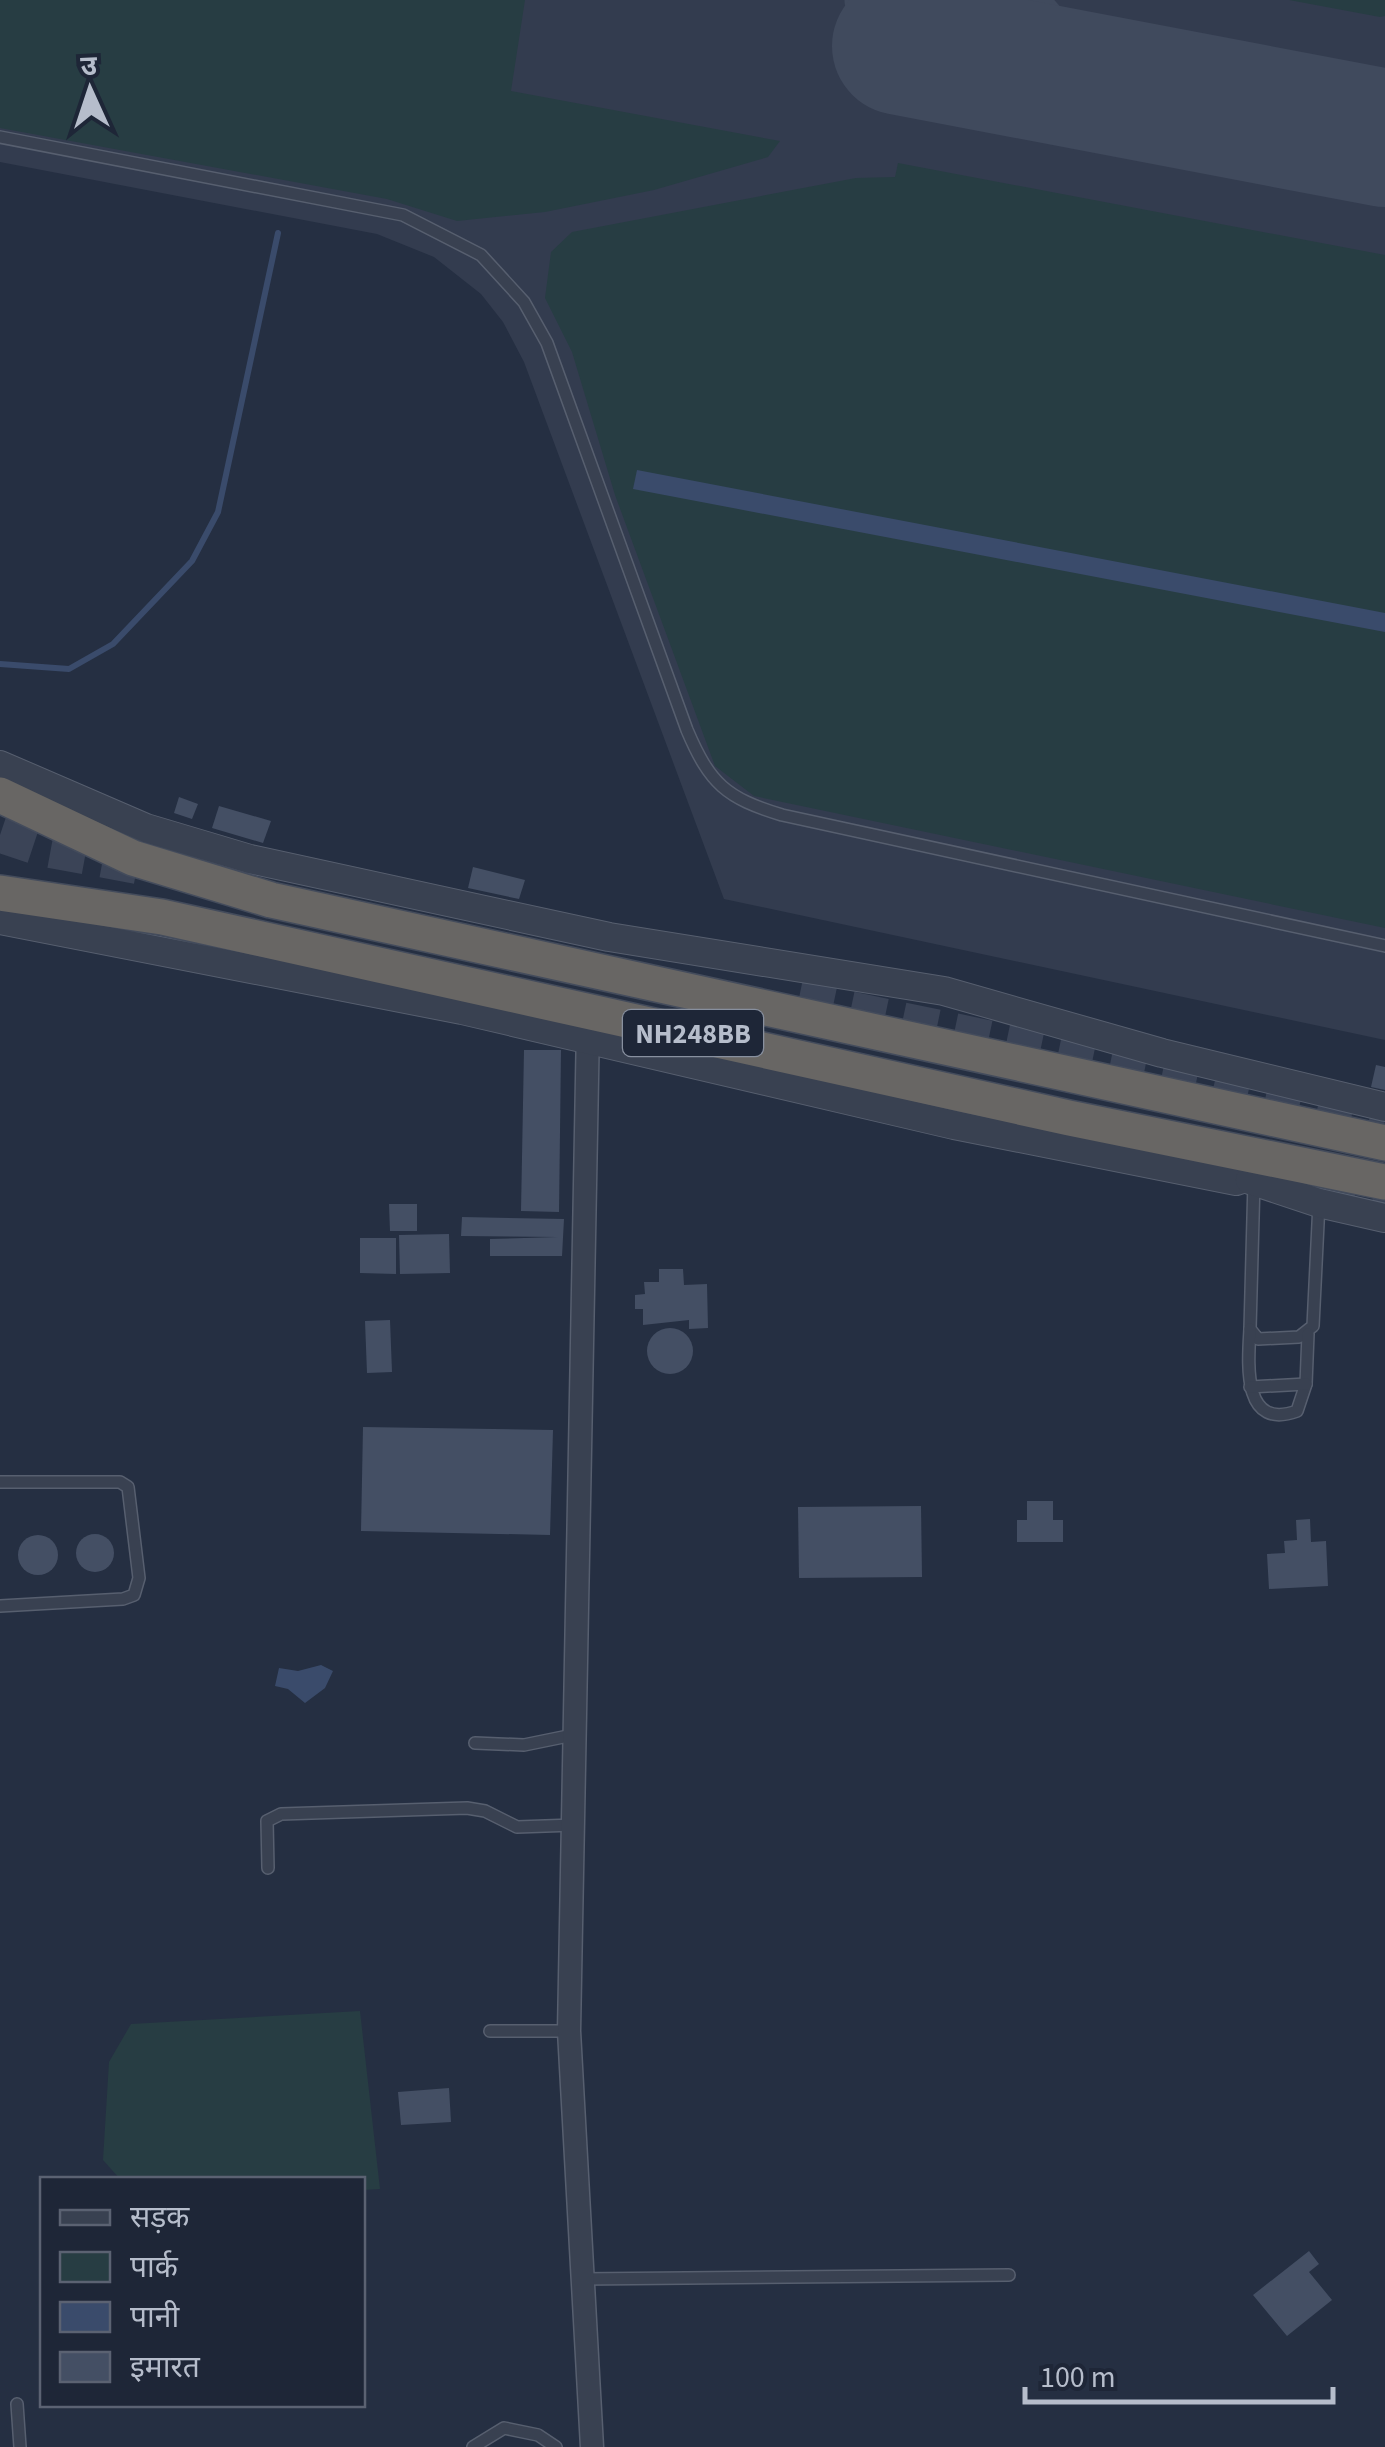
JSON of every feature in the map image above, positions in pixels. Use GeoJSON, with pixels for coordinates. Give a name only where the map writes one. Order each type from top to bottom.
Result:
{"type":"FeatureCollection","features":[{"type":"Feature","properties":{"kind":"highway","name":"NH248BB"},"geometry":{"type":"LineString","coordinates":[[0,795],[75,832],[183,876],[270,900],[1385,1143]]}},
{"type":"Feature","properties":{"kind":"highway","name":"NH248BB"},"geometry":{"type":"LineString","coordinates":[[0,893],[162,917],[588,1024],[1069,1118],[1254,1172],[1385,1182]]}},
{"type":"Feature","properties":{"kind":"street"},"geometry":{"type":"LineString","coordinates":[[0,765],[146,828],[250,859],[609,937],[944,990],[1162,1053],[1385,1107]]}},
{"type":"Feature","properties":{"kind":"street"},"geometry":{"type":"LineString","coordinates":[[0,920],[588,1024],[568,2031],[592,2447]]}},
{"type":"Feature","properties":{"kind":"street"},"geometry":{"type":"LineString","coordinates":[[1254,1172],[1319,1204],[1385,1218]]}},
{"type":"Feature","properties":{"kind":"lane"},"geometry":{"type":"LineString","coordinates":[[0,137],[403,215],[441,231],[481,256],[524,302],[546,342],[687,730],[708,773],[732,797],[782,815],[1385,946]]}},
{"type":"Feature","properties":{"kind":"lane"},"geometry":{"type":"LineString","coordinates":[[1254,1172],[1250,1386],[1258,1408],[1274,1416],[1297,1411],[1306,1384],[1319,1204]]}},
{"type":"Feature","properties":{"kind":"lane"},"geometry":{"type":"LineString","coordinates":[[1250,1329],[1252,1335],[1265,1340],[1308,1334]]}},
{"type":"Feature","properties":{"kind":"lane"},"geometry":{"type":"LineString","coordinates":[[1250,1386],[1306,1384]]}},
{"type":"Feature","properties":{"kind":"lane"},"geometry":{"type":"LineString","coordinates":[[0,1482],[120,1482],[128,1487],[140,1578],[134,1595],[123,1599],[0,1606]]}},
{"type":"Feature","properties":{"kind":"lane"},"geometry":{"type":"LineString","coordinates":[[475,1744],[524,1745],[573,1735]]}},
{"type":"Feature","properties":{"kind":"lane"},"geometry":{"type":"LineString","coordinates":[[268,1868],[268,1821],[281,1814],[467,1808],[485,1810],[516,1827],[574,1825]]}},
{"type":"Feature","properties":{"kind":"lane"},"geometry":{"type":"LineString","coordinates":[[490,2030],[568,2031]]}},
{"type":"Feature","properties":{"kind":"lane"},"geometry":{"type":"LineString","coordinates":[[581,2279],[1009,2275]]}},
{"type":"Feature","properties":{"kind":"lane"},"geometry":{"type":"LineString","coordinates":[[17,2404],[20,2447]]}},
{"type":"Feature","properties":{"kind":"lane"},"geometry":{"type":"LineString","coordinates":[[472,2447],[504,2428],[538,2435],[556,2447]]}},
{"type":"Feature","properties":{"kind":"shaded area"},"geometry":{"type":"Polygon","coordinates":[[[0,0],[1385,0],[1385,1040],[724,899],[524,362],[503,322],[481,294],[434,257],[377,234],[0,162],[0,0]]]}},
{"type":"Feature","properties":{"kind":"green space"},"geometry":{"type":"Polygon","coordinates":[[[0,0],[525,0],[511,91],[780,141],[768,157],[654,190],[545,212],[457,221],[387,199],[0,128],[0,0]]]}},
{"type":"Feature","properties":{"kind":"green space"},"geometry":{"type":"Polygon","coordinates":[[[1289,0],[1385,0],[1385,16],[1380,17],[1289,0]]]}},
{"type":"Feature","properties":{"kind":"green space"},"geometry":{"type":"Polygon","coordinates":[[[898,163],[1385,255],[1385,928],[754,796],[715,766],[615,495],[572,352],[545,298],[551,252],[572,232],[856,178],[895,177],[898,163]]]}},
{"type":"Feature","properties":{"kind":"green space"},"geometry":{"type":"Polygon","coordinates":[[[360,2011],[380,2189],[365,2190],[365,2177],[118,2177],[103,2160],[109,2062],[131,2024],[360,2011]]]}},
{"type":"Feature","properties":{"kind":"water"},"geometry":{"type":"Polygon","coordinates":[[[637,470],[1385,613],[1385,632],[633,489],[637,470]]]}},
{"type":"Feature","properties":{"kind":"water"},"geometry":{"type":"Polygon","coordinates":[[[321,1665],[333,1671],[325,1688],[305,1703],[288,1689],[275,1686],[279,1668],[298,1671],[321,1665]]]}},
{"type":"Feature","properties":{"kind":"building"},"geometry":{"type":"Polygon","coordinates":[[[179,797],[198,804],[192,819],[174,813],[179,797]]]}},
{"type":"Feature","properties":{"kind":"building"},"geometry":{"type":"Polygon","coordinates":[[[219,806],[271,821],[263,843],[212,828],[219,806]]]}},
{"type":"Feature","properties":{"kind":"building"},"geometry":{"type":"Polygon","coordinates":[[[473,867],[525,880],[519,899],[468,888],[473,867]]]}},
{"type":"Feature","properties":{"kind":"building"},"geometry":{"type":"Polygon","coordinates":[[[524,1050],[561,1050],[559,1212],[521,1211],[524,1050]]]}},
{"type":"Feature","properties":{"kind":"building"},"geometry":{"type":"Polygon","coordinates":[[[1376,1065],[1385,1067],[1385,1090],[1371,1087],[1376,1065]]]}},
{"type":"Feature","properties":{"kind":"building"},"geometry":{"type":"Polygon","coordinates":[[[389,1204],[417,1204],[417,1231],[390,1231],[389,1204]]]}},
{"type":"Feature","properties":{"kind":"building"},"geometry":{"type":"Polygon","coordinates":[[[462,1217],[564,1219],[562,1256],[490,1256],[490,1239],[558,1237],[461,1236],[462,1217]]]}},
{"type":"Feature","properties":{"kind":"building"},"geometry":{"type":"Polygon","coordinates":[[[449,1234],[450,1273],[400,1274],[399,1235],[449,1234]]]}},
{"type":"Feature","properties":{"kind":"building"},"geometry":{"type":"Polygon","coordinates":[[[360,1238],[396,1238],[396,1274],[360,1273],[360,1238]]]}},
{"type":"Feature","properties":{"kind":"building"},"geometry":{"type":"Polygon","coordinates":[[[659,1269],[683,1269],[684,1285],[707,1284],[708,1328],[689,1329],[689,1320],[643,1325],[643,1309],[635,1309],[635,1295],[645,1294],[644,1282],[659,1282],[659,1269]]]}},
{"type":"Feature","properties":{"kind":"building"},"geometry":{"type":"Polygon","coordinates":[[[390,1320],[392,1372],[367,1373],[365,1321],[390,1320]]]}},
{"type":"Feature","properties":{"kind":"building"},"geometry":{"type":"Polygon","coordinates":[[[670,1328],[686,1335],[693,1351],[686,1367],[670,1374],[654,1367],[647,1351],[654,1335],[670,1328]]]}},
{"type":"Feature","properties":{"kind":"building"},"geometry":{"type":"Polygon","coordinates":[[[363,1427],[553,1430],[550,1535],[361,1531],[363,1427]]]}},
{"type":"Feature","properties":{"kind":"building"},"geometry":{"type":"Polygon","coordinates":[[[1027,1501],[1053,1501],[1053,1520],[1063,1520],[1063,1542],[1017,1542],[1017,1520],[1027,1520],[1027,1501]]]}},
{"type":"Feature","properties":{"kind":"building"},"geometry":{"type":"Polygon","coordinates":[[[921,1506],[922,1577],[799,1578],[798,1507],[921,1506]]]}},
{"type":"Feature","properties":{"kind":"building"},"geometry":{"type":"Polygon","coordinates":[[[1310,1519],[1311,1542],[1326,1541],[1328,1586],[1269,1589],[1267,1554],[1285,1553],[1284,1541],[1297,1540],[1296,1520],[1310,1519]]]}},
{"type":"Feature","properties":{"kind":"building"},"geometry":{"type":"Polygon","coordinates":[[[95,1534],[108,1540],[114,1553],[108,1566],[95,1572],[82,1566],[76,1553],[82,1540],[95,1534]]]}},
{"type":"Feature","properties":{"kind":"building"},"geometry":{"type":"Polygon","coordinates":[[[38,1535],[52,1541],[58,1555],[52,1569],[38,1575],[24,1569],[18,1555],[24,1541],[38,1535]]]}},
{"type":"Feature","properties":{"kind":"building"},"geometry":{"type":"Polygon","coordinates":[[[449,2088],[451,2122],[401,2125],[398,2092],[449,2088]]]}},
{"type":"Feature","properties":{"kind":"building"},"geometry":{"type":"Polygon","coordinates":[[[1309,2251],[1319,2264],[1309,2272],[1332,2300],[1287,2336],[1253,2295],[1309,2251]]]}},
{"type":"Feature","properties":{"kind":"waterway"},"geometry":{"type":"LineString","coordinates":[[0,664],[69,669],[113,644],[192,561],[218,512],[278,233]]}},
{"type":"Feature","properties":{"kind":"taxiway"},"geometry":{"type":"LineString","coordinates":[[872,0],[948,54]]}},
{"type":"Feature","properties":{"kind":"taxiway"},"geometry":{"type":"LineString","coordinates":[[1018,0],[1056,44],[1110,86]]}},
{"type":"Feature","properties":{"kind":"runway"},"geometry":{"type":"LineString","coordinates":[[901,46],[1385,138]]}},
{"type":"Feature","properties":{"kind":"tunnel"},"geometry":{"type":"LineString","coordinates":[[0,835],[42,849],[140,867]]}},
{"type":"Feature","properties":{"kind":"tunnel"},"geometry":{"type":"LineString","coordinates":[[799,998],[1385,1121]]}},
{"type":"Feature","properties":{"kind":"tunnel"},"geometry":{"type":"LineString","coordinates":[[1269,1177],[1385,1202]]}}]}
